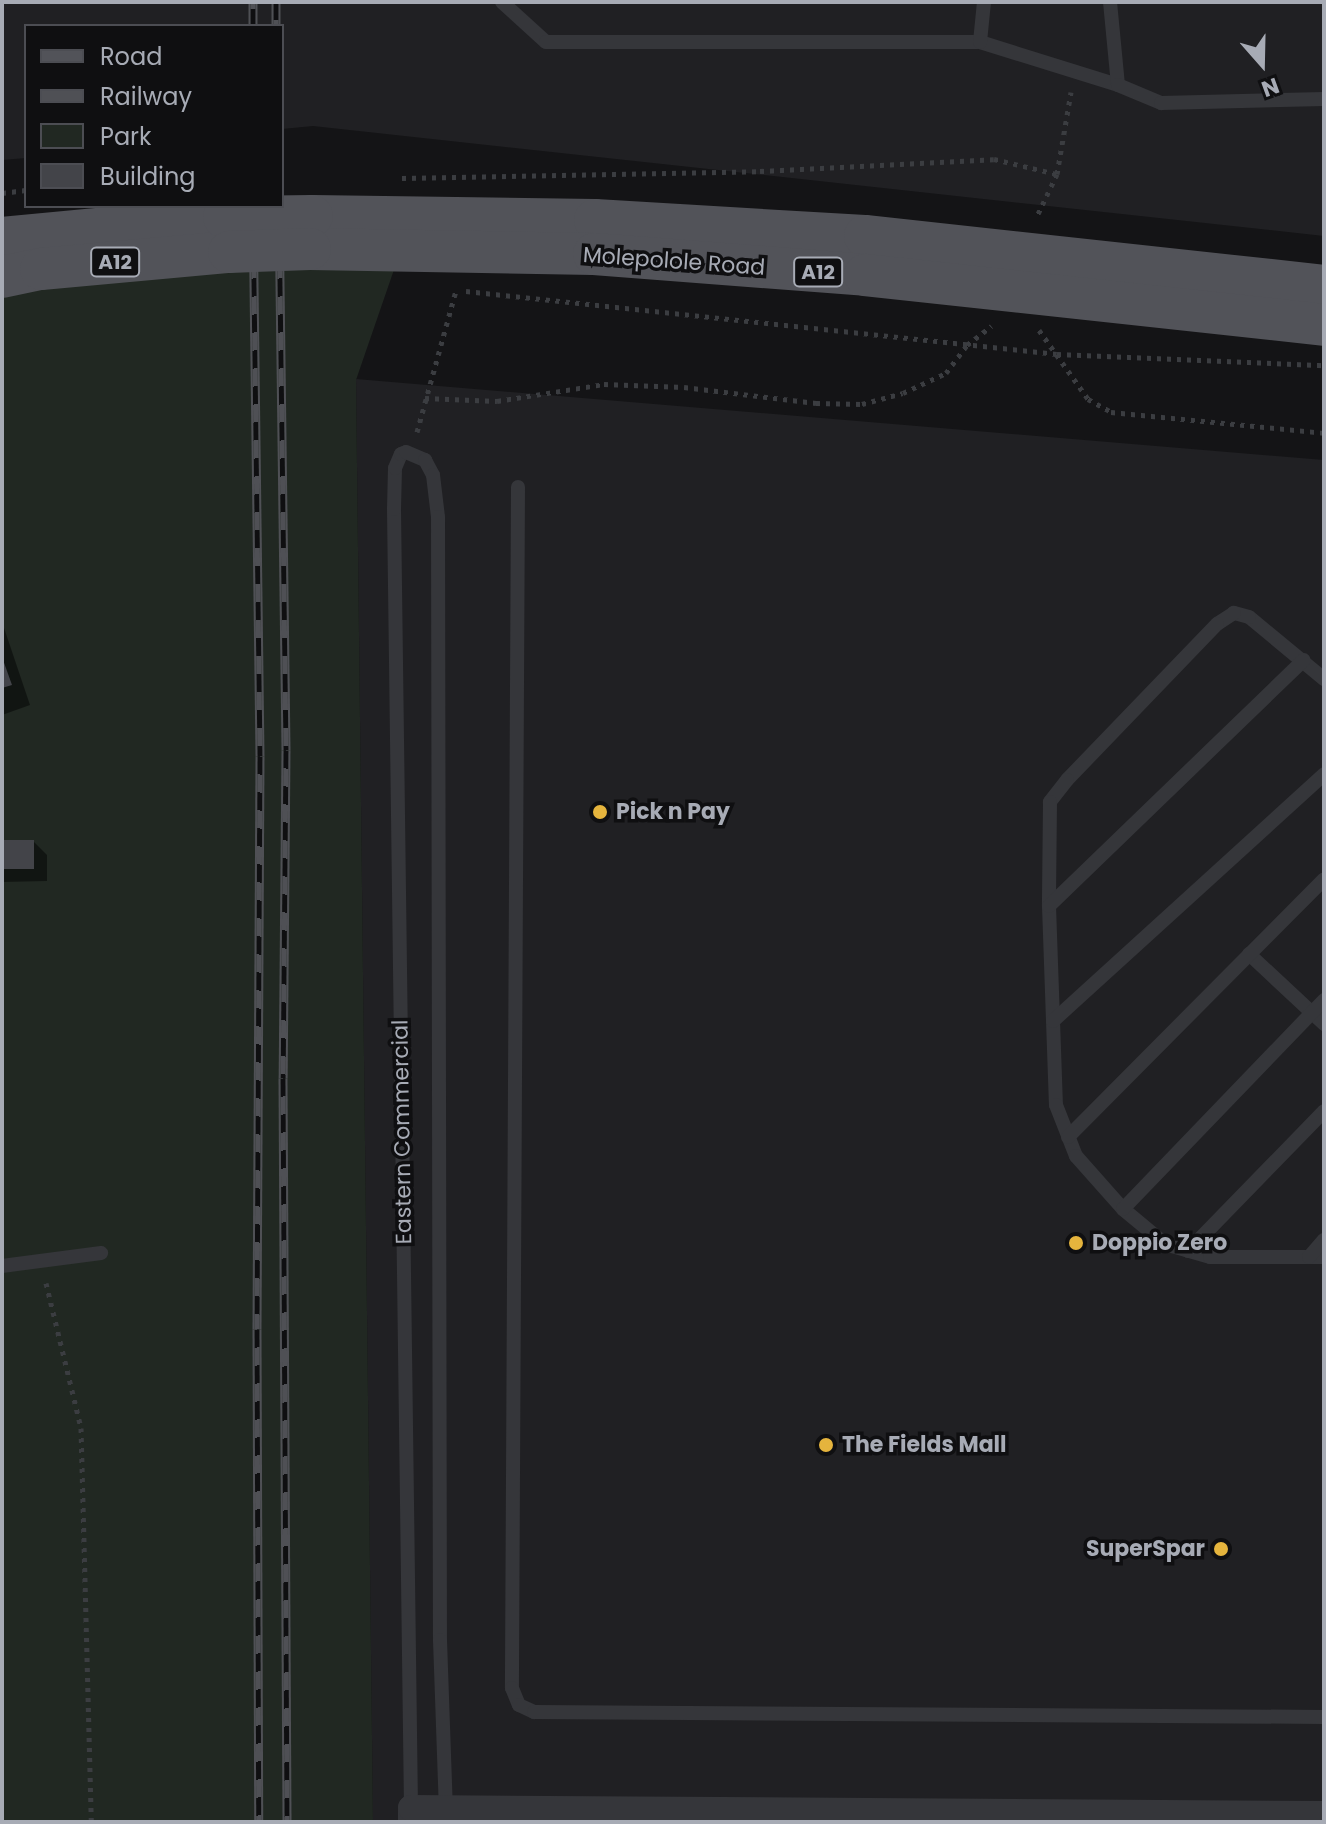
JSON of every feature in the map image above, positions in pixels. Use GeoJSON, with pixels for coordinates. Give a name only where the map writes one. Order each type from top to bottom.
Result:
{"type":"FeatureCollection","features":[{"type":"Feature","properties":{"kind":"main road","name":"Molepolole Road"},"geometry":{"type":"LineString","coordinates":[[311,232],[595,220],[865,236],[1324,286]]}},
{"type":"Feature","properties":{"kind":"main road","name":"A12"},"geometry":{"type":"LineString","coordinates":[[20,255],[226,234],[311,232]]}},
{"type":"Feature","properties":{"kind":"main road","name":"Molepolole Road"},"geometry":{"type":"LineString","coordinates":[[311,232],[865,275],[1324,325]]}},
{"type":"Feature","properties":{"kind":"street"},"geometry":{"type":"LineString","coordinates":[[411,1815],[1067,1817],[1324,1814]]}},
{"type":"Feature","properties":{"kind":"lane"},"geometry":{"type":"LineString","coordinates":[[502,2],[546,42],[980,42],[1118,85],[1161,103],[1324,99]]}},
{"type":"Feature","properties":{"kind":"lane"},"geometry":{"type":"LineString","coordinates":[[980,42],[984,2]]}},
{"type":"Feature","properties":{"kind":"lane"},"geometry":{"type":"LineString","coordinates":[[1110,2],[1118,85]]}},
{"type":"Feature","properties":{"kind":"lane"},"geometry":{"type":"LineString","coordinates":[[413,452],[425,460],[433,475],[438,517],[440,1624],[446,1815]]}},
{"type":"Feature","properties":{"kind":"lane","name":"Eastern Commercial"},"geometry":{"type":"LineString","coordinates":[[411,1815],[394,509],[397,461],[401,454],[413,452]]}},
{"type":"Feature","properties":{"kind":"lane"},"geometry":{"type":"LineString","coordinates":[[518,487],[512,1688],[519,1705],[534,1712],[1324,1717]]}},
{"type":"Feature","properties":{"kind":"lane"},"geometry":{"type":"LineString","coordinates":[[1324,679],[1249,617],[1234,613],[1217,624],[1067,780],[1050,802],[1049,906],[1056,1105],[1076,1156],[1123,1209],[1165,1244],[1210,1257],[1316,1257],[1324,1240]]}},
{"type":"Feature","properties":{"kind":"lane"},"geometry":{"type":"LineString","coordinates":[[1049,906],[1304,660]]}},
{"type":"Feature","properties":{"kind":"lane"},"geometry":{"type":"LineString","coordinates":[[1053,1021],[1324,774]]}},
{"type":"Feature","properties":{"kind":"lane"},"geometry":{"type":"LineString","coordinates":[[1068,1137],[1324,879]]}},
{"type":"Feature","properties":{"kind":"lane"},"geometry":{"type":"LineString","coordinates":[[1249,954],[1324,1024]]}},
{"type":"Feature","properties":{"kind":"lane"},"geometry":{"type":"LineString","coordinates":[[1123,1209],[1324,1000]]}},
{"type":"Feature","properties":{"kind":"lane"},"geometry":{"type":"LineString","coordinates":[[1188,1251],[1324,1111]]}},
{"type":"Feature","properties":{"kind":"lane"},"geometry":{"type":"LineString","coordinates":[[2,1266],[101,1253]]}},
{"type":"Feature","properties":{"kind":"path"},"geometry":{"type":"LineString","coordinates":[[1035,220],[1057,174],[1075,71]]}},
{"type":"Feature","properties":{"kind":"path"},"geometry":{"type":"LineString","coordinates":[[387,179],[433,174],[760,171],[994,159],[1057,174]]}},
{"type":"Feature","properties":{"kind":"path"},"geometry":{"type":"LineString","coordinates":[[2,193],[24,190]]}},
{"type":"Feature","properties":{"kind":"path"},"geometry":{"type":"LineString","coordinates":[[442,288],[1057,354],[1324,365]]}},
{"type":"Feature","properties":{"kind":"path"},"geometry":{"type":"LineString","coordinates":[[413,452],[456,290]]}},
{"type":"Feature","properties":{"kind":"path"},"geometry":{"type":"LineString","coordinates":[[425,398],[497,401],[604,384],[684,387],[816,403],[862,404],[928,383],[946,373],[967,345]]}},
{"type":"Feature","properties":{"kind":"path"},"geometry":{"type":"LineString","coordinates":[[1057,354],[1088,399],[1111,412],[1324,433]]}},
{"type":"Feature","properties":{"kind":"path"},"geometry":{"type":"LineString","coordinates":[[40,1260],[81,1428],[91,1822]]}},
{"type":"Feature","properties":{"kind":"shaded area"},"geometry":{"type":"Polygon","coordinates":[[[2,2],[1324,2],[1324,236],[313,126],[284,129],[284,24],[24,24],[24,158],[2,160],[2,2]]]}},
{"type":"Feature","properties":{"kind":"shaded area"},"geometry":{"type":"Polygon","coordinates":[[[356,379],[1324,460],[1324,1822],[373,1822],[356,379]]]}},
{"type":"Feature","properties":{"kind":"green space"},"geometry":{"type":"Polygon","coordinates":[[[397,261],[356,380],[373,1822],[2,1822],[2,285],[397,261]]]}},
{"type":"Feature","properties":{"kind":"building"},"geometry":{"type":"Polygon","coordinates":[[[2,657],[12,685],[2,688],[2,657]]]}},
{"type":"Feature","properties":{"kind":"building"},"geometry":{"type":"Polygon","coordinates":[[[2,840],[34,840],[34,869],[2,869],[2,840]]]}},
{"type":"Feature","properties":{"kind":"railway"},"geometry":{"type":"LineString","coordinates":[[253,2],[253,24]]}},
{"type":"Feature","properties":{"kind":"railway"},"geometry":{"type":"LineString","coordinates":[[276,2],[276,24]]}},
{"type":"Feature","properties":{"kind":"railway"},"geometry":{"type":"LineString","coordinates":[[253,208],[260,756],[257,1329],[259,1822]]}},
{"type":"Feature","properties":{"kind":"railway"},"geometry":{"type":"LineString","coordinates":[[279,208],[286,750],[283,1078],[287,1822]]}},
{"type":"Feature","properties":{"kind":"place","name":"Pick n Pay"},"geometry":{"type":"Point","coordinates":[600,812]}},
{"type":"Feature","properties":{"kind":"place","name":"Doppio Zero"},"geometry":{"type":"Point","coordinates":[1076,1243]}},
{"type":"Feature","properties":{"kind":"place","name":"The Fields Mall"},"geometry":{"type":"Point","coordinates":[826,1445]}},
{"type":"Feature","properties":{"kind":"place","name":"SuperSpar"},"geometry":{"type":"Point","coordinates":[1221,1549]}}]}
